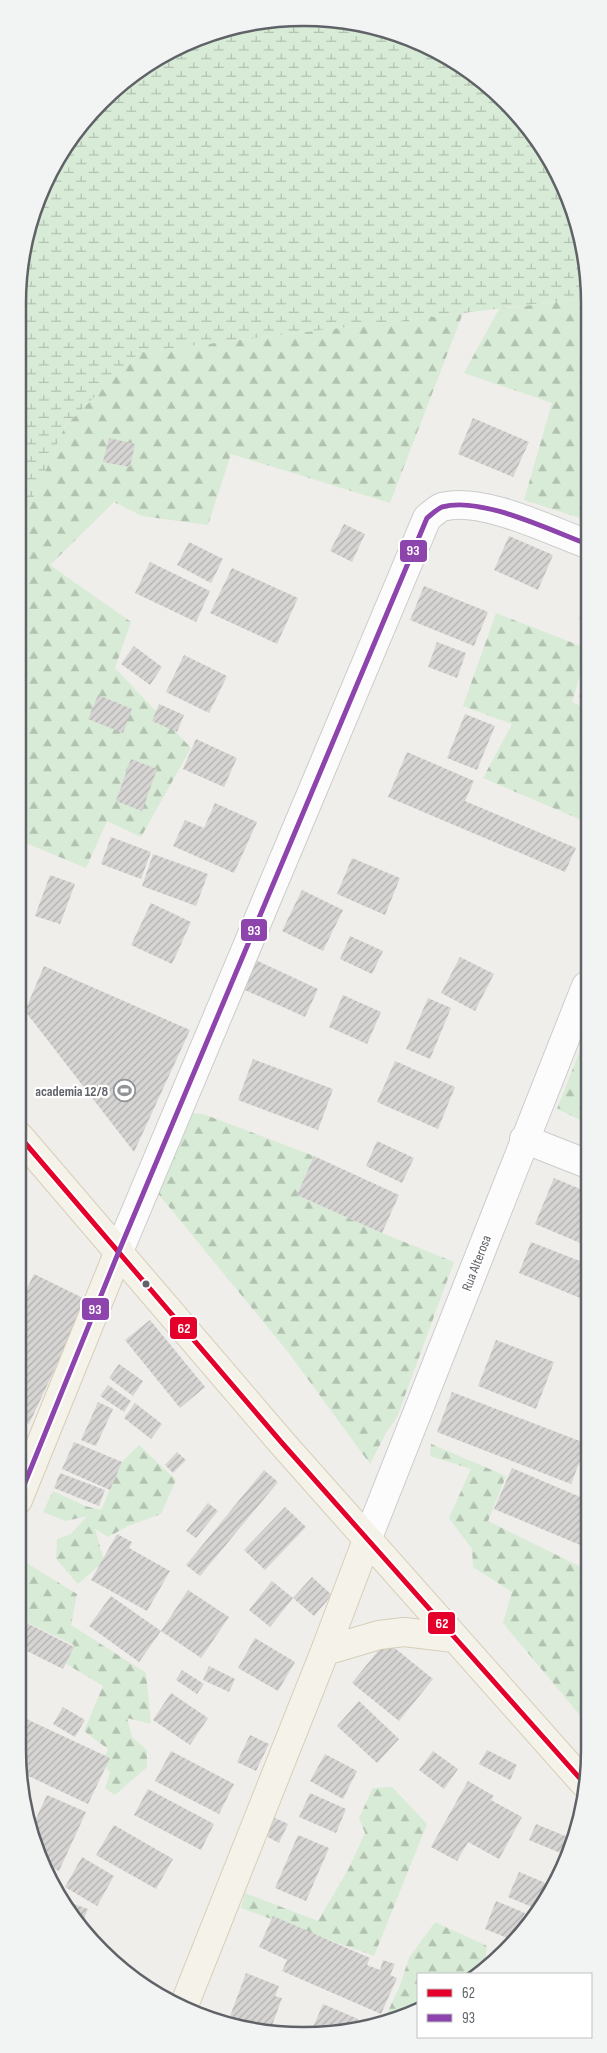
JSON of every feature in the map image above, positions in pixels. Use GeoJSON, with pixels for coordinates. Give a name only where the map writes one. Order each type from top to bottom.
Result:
{"type":"FeatureCollection","features":[{"type":"Feature","properties":{"kind":"main road"},"geometry":{"type":"LineString","coordinates":[[26,1144],[282,1443],[579,1777]]}},
{"type":"Feature","properties":{"kind":"main road"},"geometry":{"type":"LineString","coordinates":[[26,1480],[119,1251]]}},
{"type":"Feature","properties":{"kind":"main road"},"geometry":{"type":"LineString","coordinates":[[186,2000],[368,1540]]}},
{"type":"Feature","properties":{"kind":"main road"},"geometry":{"type":"LineString","coordinates":[[325,1651],[379,1635],[404,1632],[454,1638]]}},
{"type":"Feature","properties":{"kind":"street"},"geometry":{"type":"LineString","coordinates":[[119,1251],[426,518],[441,508],[466,505],[498,511],[581,542]]}},
{"type":"Feature","properties":{"kind":"street","name":"Rua Alterosa"},"geometry":{"type":"LineString","coordinates":[[368,1540],[524,1139],[581,998]]}},
{"type":"Feature","properties":{"kind":"street"},"geometry":{"type":"LineString","coordinates":[[524,1139],[581,1161]]}},
{"type":"Feature","properties":{"kind":"green space"},"geometry":{"type":"Polygon","coordinates":[[[304,26],[322,27],[375,36],[410,47],[458,73],[500,107],[534,149],[544,165],[560,197],[571,232],[578,267],[581,299],[140,352],[65,426],[26,515],[26,304],[32,249],[41,214],[63,165],[95,121],[121,95],[165,63],[214,41],[267,29],[304,26]]]}},
{"type":"Feature","properties":{"kind":"green space"},"geometry":{"type":"Polygon","coordinates":[[[581,299],[581,518],[524,500],[552,403],[464,373],[499,309],[581,299]]]}},
{"type":"Feature","properties":{"kind":"green space"},"geometry":{"type":"Polygon","coordinates":[[[463,313],[390,503],[231,454],[208,525],[142,516],[114,502],[50,565],[131,622],[115,668],[191,748],[141,837],[107,821],[86,868],[26,843],[26,515],[65,426],[140,352],[463,313]]]}},
{"type":"Feature","properties":{"kind":"green space"},"geometry":{"type":"Polygon","coordinates":[[[496,613],[581,646],[581,672],[572,702],[581,706],[581,820],[483,778],[512,724],[463,706],[496,613]]]}},
{"type":"Feature","properties":{"kind":"green space"},"geometry":{"type":"Polygon","coordinates":[[[581,1048],[581,1120],[557,1109],[581,1048]]]}},
{"type":"Feature","properties":{"kind":"green space"},"geometry":{"type":"Polygon","coordinates":[[[191,1113],[203,1114],[314,1156],[297,1195],[382,1233],[454,1262],[397,1417],[386,1433],[370,1464],[288,1352],[156,1191],[191,1113]]]}},
{"type":"Feature","properties":{"kind":"green space"},"geometry":{"type":"Polygon","coordinates":[[[431,1444],[506,1476],[488,1521],[581,1567],[581,1716],[503,1623],[512,1592],[473,1567],[472,1549],[449,1518],[471,1469],[430,1456],[431,1444]]]}},
{"type":"Feature","properties":{"kind":"green space"},"geometry":{"type":"Polygon","coordinates":[[[139,1445],[176,1480],[161,1514],[128,1526],[108,1537],[95,1529],[104,1561],[78,1584],[56,1559],[57,1539],[71,1534],[87,1516],[66,1521],[43,1512],[53,1491],[85,1506],[101,1510],[122,1462],[139,1445]]]}},
{"type":"Feature","properties":{"kind":"green space"},"geometry":{"type":"Polygon","coordinates":[[[26,1563],[77,1594],[71,1625],[146,1673],[151,1724],[127,1718],[132,1737],[147,1750],[147,1767],[115,1795],[105,1788],[110,1773],[103,1763],[108,1749],[84,1731],[103,1686],[65,1663],[74,1645],[26,1622],[26,1563]]]}},
{"type":"Feature","properties":{"kind":"green space"},"geometry":{"type":"Polygon","coordinates":[[[392,1787],[427,1824],[374,1956],[241,1908],[245,1893],[318,1921],[349,1868],[365,1833],[359,1818],[373,1788],[392,1787]]]}},
{"type":"Feature","properties":{"kind":"green space"},"geometry":{"type":"Polygon","coordinates":[[[435,1922],[487,1946],[486,1956],[488,1957],[467,1973],[417,1973],[417,2002],[387,2014],[399,1988],[409,1958],[435,1922]]]}},
{"type":"Feature","properties":{"kind":"building"},"geometry":{"type":"Polygon","coordinates":[[[473,418],[529,442],[513,477],[458,454],[473,418]]]}},
{"type":"Feature","properties":{"kind":"building"},"geometry":{"type":"Polygon","coordinates":[[[109,438],[135,444],[130,467],[103,462],[109,438]]]}},
{"type":"Feature","properties":{"kind":"building"},"geometry":{"type":"Polygon","coordinates":[[[344,524],[365,534],[352,562],[330,551],[344,524]]]}},
{"type":"Feature","properties":{"kind":"building"},"geometry":{"type":"Polygon","coordinates":[[[509,536],[553,555],[538,590],[494,570],[509,536]]]}},
{"type":"Feature","properties":{"kind":"building"},"geometry":{"type":"Polygon","coordinates":[[[189,542],[223,559],[211,583],[177,565],[189,542]]]}},
{"type":"Feature","properties":{"kind":"building"},"geometry":{"type":"Polygon","coordinates":[[[150,562],[210,591],[196,622],[135,593],[150,562]]]}},
{"type":"Feature","properties":{"kind":"building"},"geometry":{"type":"Polygon","coordinates":[[[232,568],[298,598],[277,644],[210,613],[232,568]]]}},
{"type":"Feature","properties":{"kind":"building"},"geometry":{"type":"Polygon","coordinates":[[[424,586],[488,612],[474,646],[410,620],[424,586]]]}},
{"type":"Feature","properties":{"kind":"building"},"geometry":{"type":"Polygon","coordinates":[[[437,642],[466,653],[457,678],[428,667],[437,642]]]}},
{"type":"Feature","properties":{"kind":"building"},"geometry":{"type":"Polygon","coordinates":[[[134,646],[162,667],[150,685],[121,664],[134,646]]]}},
{"type":"Feature","properties":{"kind":"building"},"geometry":{"type":"Polygon","coordinates":[[[184,655],[227,676],[209,713],[166,692],[184,655]]]}},
{"type":"Feature","properties":{"kind":"building"},"geometry":{"type":"Polygon","coordinates":[[[98,695],[132,709],[123,733],[88,719],[98,695]]]}},
{"type":"Feature","properties":{"kind":"building"},"geometry":{"type":"Polygon","coordinates":[[[159,704],[184,715],[177,732],[152,721],[159,704]]]}},
{"type":"Feature","properties":{"kind":"building"},"geometry":{"type":"Polygon","coordinates":[[[465,714],[495,726],[477,770],[447,758],[465,714]]]}},
{"type":"Feature","properties":{"kind":"building"},"geometry":{"type":"Polygon","coordinates":[[[196,739],[237,758],[224,787],[183,769],[196,739]]]}},
{"type":"Feature","properties":{"kind":"building"},"geometry":{"type":"Polygon","coordinates":[[[407,752],[474,781],[465,801],[576,848],[565,872],[388,797],[407,752]]]}},
{"type":"Feature","properties":{"kind":"building"},"geometry":{"type":"Polygon","coordinates":[[[131,759],[157,769],[142,811],[116,801],[131,759]]]}},
{"type":"Feature","properties":{"kind":"building"},"geometry":{"type":"Polygon","coordinates":[[[215,803],[257,822],[234,873],[173,846],[185,820],[204,828],[215,803]]]}},
{"type":"Feature","properties":{"kind":"building"},"geometry":{"type":"Polygon","coordinates":[[[111,837],[151,852],[141,879],[101,864],[111,837]]]}},
{"type":"Feature","properties":{"kind":"building"},"geometry":{"type":"Polygon","coordinates":[[[153,854],[208,874],[196,906],[142,886],[153,854]]]}},
{"type":"Feature","properties":{"kind":"building"},"geometry":{"type":"Polygon","coordinates":[[[352,858],[400,878],[385,915],[337,894],[352,858]]]}},
{"type":"Feature","properties":{"kind":"building"},"geometry":{"type":"Polygon","coordinates":[[[50,875],[75,884],[60,924],[35,916],[50,875]]]}},
{"type":"Feature","properties":{"kind":"building"},"geometry":{"type":"Polygon","coordinates":[[[302,890],[343,910],[323,951],[282,931],[302,890]]]}},
{"type":"Feature","properties":{"kind":"building"},"geometry":{"type":"Polygon","coordinates":[[[151,903],[191,922],[172,964],[131,945],[151,903]]]}},
{"type":"Feature","properties":{"kind":"building"},"geometry":{"type":"Polygon","coordinates":[[[350,936],[383,951],[372,974],[340,959],[350,936]]]}},
{"type":"Feature","properties":{"kind":"building"},"geometry":{"type":"Polygon","coordinates":[[[249,957],[318,989],[305,1017],[236,986],[249,957]]]}},
{"type":"Feature","properties":{"kind":"building"},"geometry":{"type":"Polygon","coordinates":[[[460,957],[494,974],[475,1011],[441,993],[460,957]]]}},
{"type":"Feature","properties":{"kind":"building","name":"academia 12/8"},"geometry":{"type":"Polygon","coordinates":[[[44,966],[190,1030],[134,1152],[26,1012],[44,966]]]}},
{"type":"Feature","properties":{"kind":"building"},"geometry":{"type":"Polygon","coordinates":[[[343,995],[381,1012],[367,1044],[329,1027],[343,995]]]}},
{"type":"Feature","properties":{"kind":"building"},"geometry":{"type":"Polygon","coordinates":[[[428,998],[451,1008],[430,1059],[406,1049],[428,998]]]}},
{"type":"Feature","properties":{"kind":"building"},"geometry":{"type":"Polygon","coordinates":[[[253,1059],[333,1089],[318,1130],[238,1100],[253,1059]]]}},
{"type":"Feature","properties":{"kind":"building"},"geometry":{"type":"Polygon","coordinates":[[[395,1061],[455,1087],[438,1129],[377,1102],[395,1061]]]}},
{"type":"Feature","properties":{"kind":"building"},"geometry":{"type":"Polygon","coordinates":[[[377,1141],[414,1158],[402,1183],[366,1166],[377,1141]]]}},
{"type":"Feature","properties":{"kind":"building"},"geometry":{"type":"Polygon","coordinates":[[[314,1156],[399,1195],[382,1233],[297,1195],[314,1156]]]}},
{"type":"Feature","properties":{"kind":"building"},"geometry":{"type":"Polygon","coordinates":[[[554,1178],[581,1189],[581,1243],[535,1224],[554,1178]]]}},
{"type":"Feature","properties":{"kind":"building"},"geometry":{"type":"Polygon","coordinates":[[[531,1242],[581,1261],[581,1298],[519,1273],[531,1242]]]}},
{"type":"Feature","properties":{"kind":"building"},"geometry":{"type":"Polygon","coordinates":[[[34,1274],[87,1300],[29,1424],[26,1422],[26,1291],[34,1274]]]}},
{"type":"Feature","properties":{"kind":"building"},"geometry":{"type":"Polygon","coordinates":[[[150,1320],[205,1387],[180,1408],[125,1340],[150,1320]]]}},
{"type":"Feature","properties":{"kind":"building"},"geometry":{"type":"Polygon","coordinates":[[[496,1340],[554,1362],[536,1409],[478,1386],[496,1340]]]}},
{"type":"Feature","properties":{"kind":"building"},"geometry":{"type":"Polygon","coordinates":[[[119,1364],[143,1381],[133,1396],[109,1378],[119,1364]]]}},
{"type":"Feature","properties":{"kind":"building"},"geometry":{"type":"Polygon","coordinates":[[[108,1385],[131,1401],[124,1412],[100,1396],[108,1385]]]}},
{"type":"Feature","properties":{"kind":"building"},"geometry":{"type":"Polygon","coordinates":[[[452,1392],[581,1441],[581,1458],[571,1484],[437,1432],[452,1392]]]}},
{"type":"Feature","properties":{"kind":"building"},"geometry":{"type":"Polygon","coordinates":[[[98,1402],[113,1409],[96,1446],[81,1440],[98,1402]]]}},
{"type":"Feature","properties":{"kind":"building"},"geometry":{"type":"Polygon","coordinates":[[[135,1403],[162,1424],[151,1439],[124,1418],[135,1403]]]}},
{"type":"Feature","properties":{"kind":"building"},"geometry":{"type":"Polygon","coordinates":[[[74,1442],[122,1462],[110,1490],[62,1469],[74,1442]]]}},
{"type":"Feature","properties":{"kind":"building"},"geometry":{"type":"Polygon","coordinates":[[[177,1452],[186,1460],[173,1473],[165,1465],[177,1452]]]}},
{"type":"Feature","properties":{"kind":"building"},"geometry":{"type":"Polygon","coordinates":[[[512,1468],[581,1497],[581,1545],[494,1509],[512,1468]]]}},
{"type":"Feature","properties":{"kind":"building"},"geometry":{"type":"Polygon","coordinates":[[[264,1470],[278,1482],[200,1576],[186,1565],[264,1470]]]}},
{"type":"Feature","properties":{"kind":"building"},"geometry":{"type":"Polygon","coordinates":[[[60,1473],[105,1490],[99,1506],[54,1488],[60,1473]]]}},
{"type":"Feature","properties":{"kind":"building"},"geometry":{"type":"Polygon","coordinates":[[[208,1503],[218,1511],[196,1538],[186,1531],[208,1503]]]}},
{"type":"Feature","properties":{"kind":"building"},"geometry":{"type":"Polygon","coordinates":[[[285,1507],[306,1527],[265,1570],[244,1550],[285,1507]]]}},
{"type":"Feature","properties":{"kind":"building"},"geometry":{"type":"Polygon","coordinates":[[[117,1534],[132,1542],[129,1548],[170,1571],[147,1611],[91,1580],[117,1534]]]}},
{"type":"Feature","properties":{"kind":"building"},"geometry":{"type":"Polygon","coordinates":[[[312,1577],[332,1595],[314,1616],[293,1598],[312,1577]]]}},
{"type":"Feature","properties":{"kind":"building"},"geometry":{"type":"Polygon","coordinates":[[[272,1581],[293,1598],[270,1627],[249,1610],[272,1581]]]}},
{"type":"Feature","properties":{"kind":"building"},"geometry":{"type":"Polygon","coordinates":[[[188,1590],[229,1617],[201,1658],[161,1631],[188,1590]]]}},
{"type":"Feature","properties":{"kind":"building"},"geometry":{"type":"Polygon","coordinates":[[[111,1596],[161,1631],[139,1662],[89,1626],[111,1596]]]}},
{"type":"Feature","properties":{"kind":"building"},"geometry":{"type":"Polygon","coordinates":[[[26,1623],[74,1647],[63,1669],[26,1650],[26,1623]]]}},
{"type":"Feature","properties":{"kind":"building"},"geometry":{"type":"Polygon","coordinates":[[[255,1638],[295,1662],[278,1691],[238,1668],[255,1638]]]}},
{"type":"Feature","properties":{"kind":"building"},"geometry":{"type":"Polygon","coordinates":[[[386,1641],[433,1679],[399,1721],[352,1683],[386,1641]]]}},
{"type":"Feature","properties":{"kind":"building"},"geometry":{"type":"Polygon","coordinates":[[[209,1666],[235,1679],[229,1692],[203,1680],[209,1666]]]}},
{"type":"Feature","properties":{"kind":"building"},"geometry":{"type":"Polygon","coordinates":[[[182,1670],[204,1684],[197,1694],[176,1680],[182,1670]]]}},
{"type":"Feature","properties":{"kind":"building"},"geometry":{"type":"Polygon","coordinates":[[[171,1693],[208,1718],[190,1745],[153,1720],[171,1693]]]}},
{"type":"Feature","properties":{"kind":"building"},"geometry":{"type":"Polygon","coordinates":[[[359,1701],[399,1739],[377,1763],[337,1726],[359,1701]]]}},
{"type":"Feature","properties":{"kind":"building"},"geometry":{"type":"Polygon","coordinates":[[[63,1707],[85,1720],[75,1737],[53,1724],[63,1707]]]}},
{"type":"Feature","properties":{"kind":"building"},"geometry":{"type":"Polygon","coordinates":[[[26,1719],[110,1758],[88,1804],[28,1776],[26,1719]]]}},
{"type":"Feature","properties":{"kind":"building"},"geometry":{"type":"Polygon","coordinates":[[[250,1735],[269,1744],[256,1771],[237,1762],[250,1735]]]}},
{"type":"Feature","properties":{"kind":"building"},"geometry":{"type":"Polygon","coordinates":[[[487,1750],[517,1765],[510,1780],[479,1764],[487,1750]]]}},
{"type":"Feature","properties":{"kind":"building"},"geometry":{"type":"Polygon","coordinates":[[[171,1751],[234,1784],[219,1814],[155,1781],[171,1751]]]}},
{"type":"Feature","properties":{"kind":"building"},"geometry":{"type":"Polygon","coordinates":[[[433,1751],[458,1769],[444,1789],[419,1770],[433,1751]]]}},
{"type":"Feature","properties":{"kind":"building"},"geometry":{"type":"Polygon","coordinates":[[[325,1754],[357,1771],[343,1799],[310,1781],[325,1754]]]}},
{"type":"Feature","properties":{"kind":"building"},"geometry":{"type":"Polygon","coordinates":[[[468,1781],[494,1796],[491,1800],[522,1817],[499,1859],[468,1842],[457,1861],[431,1847],[468,1781]]]}},
{"type":"Feature","properties":{"kind":"building"},"geometry":{"type":"Polygon","coordinates":[[[148,1789],[214,1824],[201,1850],[134,1815],[148,1789]]]}},
{"type":"Feature","properties":{"kind":"building"},"geometry":{"type":"Polygon","coordinates":[[[310,1793],[346,1809],[336,1833],[299,1817],[310,1793]]]}},
{"type":"Feature","properties":{"kind":"building"},"geometry":{"type":"Polygon","coordinates":[[[47,1795],[86,1812],[59,1871],[53,1868],[47,1856],[36,1819],[47,1795]]]}},
{"type":"Feature","properties":{"kind":"building"},"geometry":{"type":"Polygon","coordinates":[[[271,1816],[288,1824],[279,1843],[262,1834],[271,1816]]]}},
{"type":"Feature","properties":{"kind":"building"},"geometry":{"type":"Polygon","coordinates":[[[536,1824],[567,1837],[561,1853],[529,1840],[536,1824]]]}},
{"type":"Feature","properties":{"kind":"building"},"geometry":{"type":"Polygon","coordinates":[[[114,1825],[173,1859],[156,1889],[96,1855],[114,1825]]]}},
{"type":"Feature","properties":{"kind":"building"},"geometry":{"type":"Polygon","coordinates":[[[298,1835],[329,1848],[306,1901],[275,1888],[298,1835]]]}},
{"type":"Feature","properties":{"kind":"building"},"geometry":{"type":"Polygon","coordinates":[[[82,1857],[114,1876],[97,1906],[65,1887],[82,1857]]]}},
{"type":"Feature","properties":{"kind":"building"},"geometry":{"type":"Polygon","coordinates":[[[519,1872],[546,1883],[532,1907],[508,1897],[519,1872]]]}},
{"type":"Feature","properties":{"kind":"building"},"geometry":{"type":"Polygon","coordinates":[[[496,1901],[525,1913],[507,1938],[485,1929],[496,1901]]]}},
{"type":"Feature","properties":{"kind":"building"},"geometry":{"type":"Polygon","coordinates":[[[73,1904],[88,1909],[84,1918],[73,1904]]]}},
{"type":"Feature","properties":{"kind":"building"},"geometry":{"type":"Polygon","coordinates":[[[273,1916],[370,1958],[367,1965],[380,1970],[383,1960],[395,1964],[390,1975],[397,1978],[381,2014],[282,1971],[287,1960],[259,1947],[273,1916]]]}},
{"type":"Feature","properties":{"kind":"building"},"geometry":{"type":"Polygon","coordinates":[[[246,1973],[279,1986],[275,1996],[282,1998],[272,2025],[230,2016],[246,1973]]]}},
{"type":"Feature","properties":{"kind":"building"},"geometry":{"type":"Polygon","coordinates":[[[323,2004],[358,2019],[357,2021],[313,2026],[323,2004]]]}},
{"type":"Feature","properties":{"kind":"transit line","name":"93"},"geometry":{"type":"LineString","coordinates":[[26,1480],[119,1251],[427,518],[442,507],[458,505],[476,506],[515,516],[581,542]]}},
{"type":"Feature","properties":{"kind":"transit line","name":"62"},"geometry":{"type":"LineString","coordinates":[[26,1144],[282,1443],[579,1777]]}},
{"type":"Feature","properties":{"kind":"place","name":"academia 12/8"},"geometry":{"type":"Point","coordinates":[124,1091]}}]}
